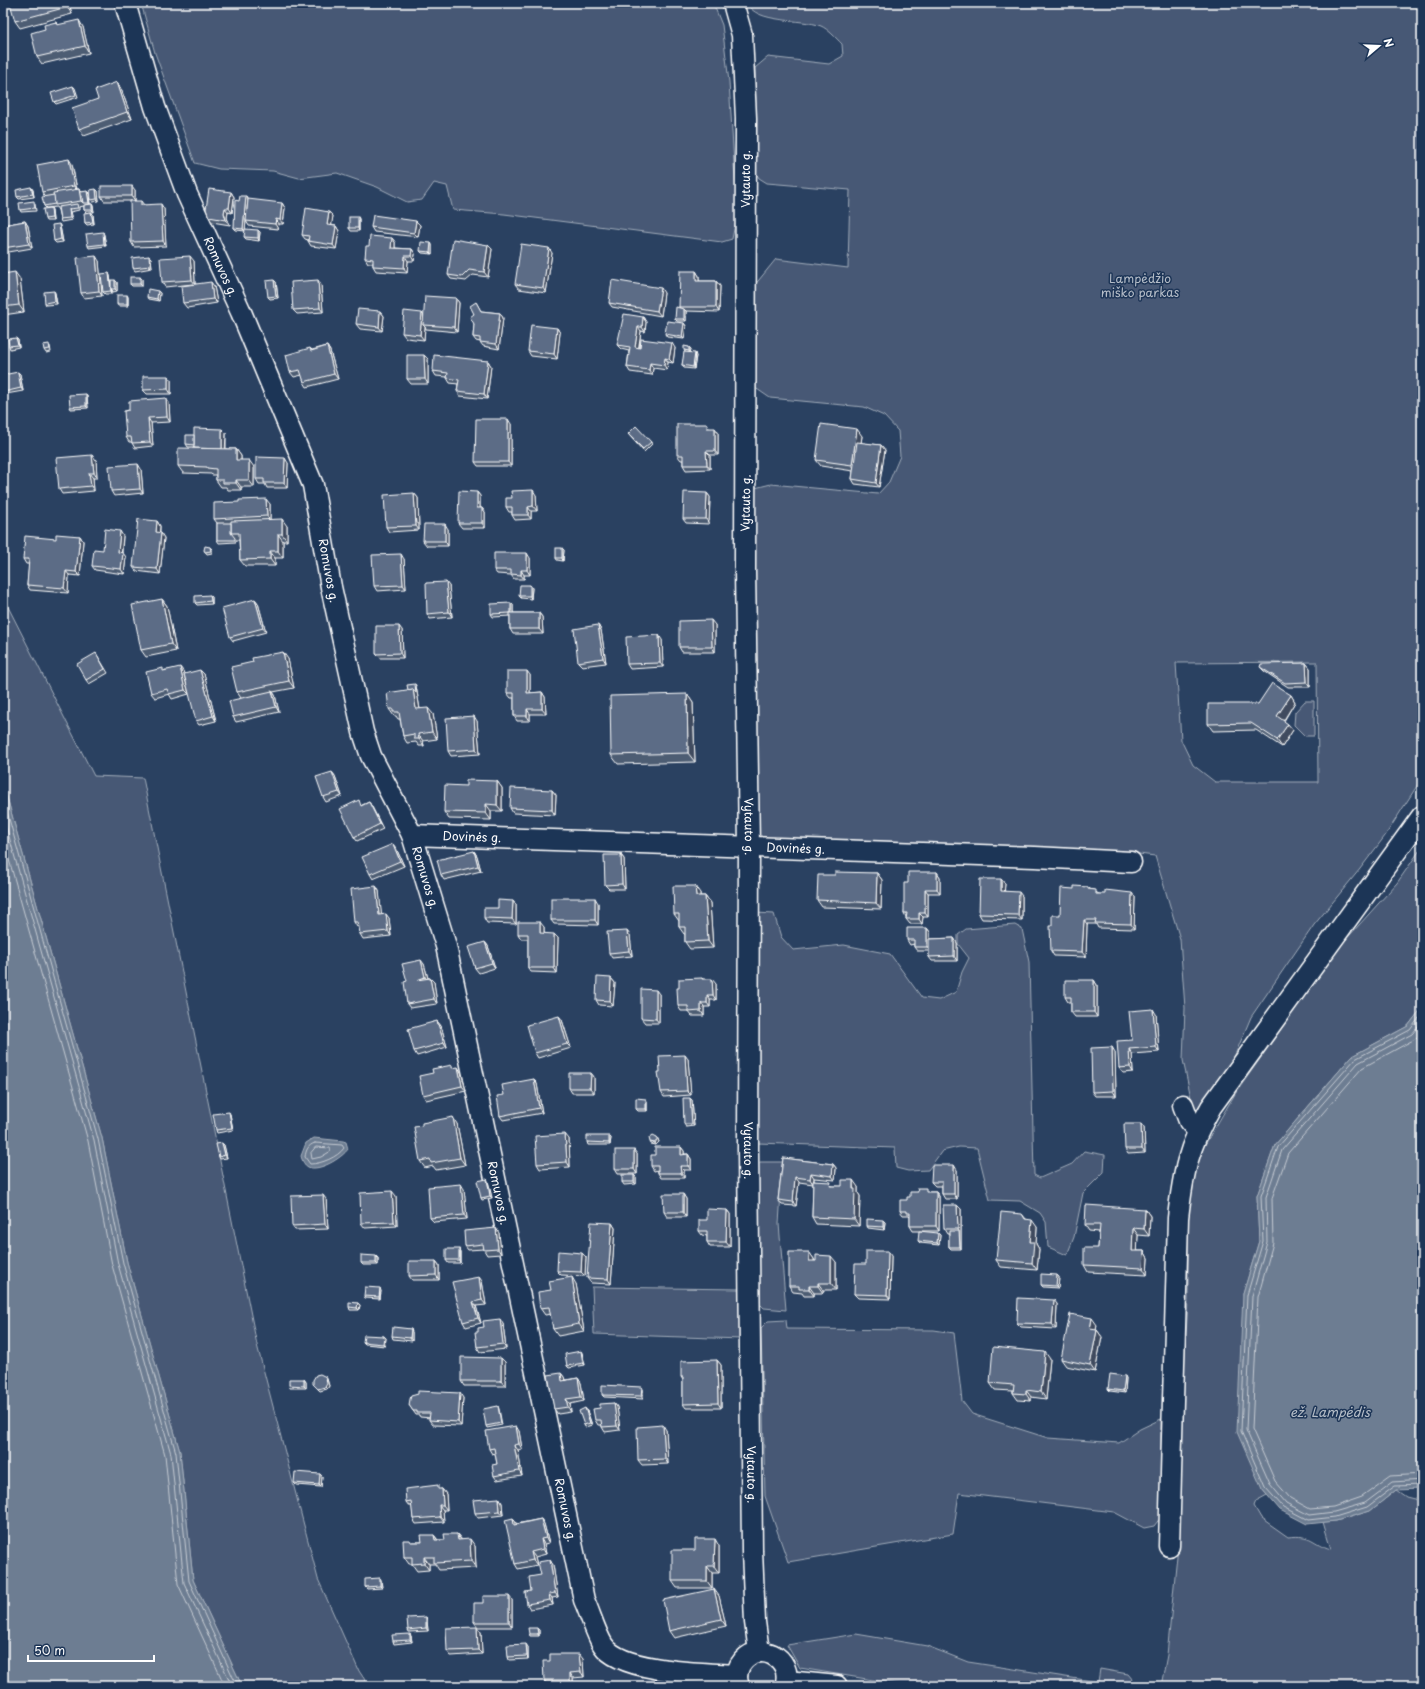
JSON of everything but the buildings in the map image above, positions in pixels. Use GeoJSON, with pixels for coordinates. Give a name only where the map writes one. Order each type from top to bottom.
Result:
{"type":"FeatureCollection","features":[{"type":"Feature","properties":{"kind":"street","name":"Romuvos g."},"geometry":{"type":"LineString","coordinates":[[125,3],[155,107],[187,194],[241,312],[313,485],[331,587],[363,732],[371,756],[412,835],[446,946],[584,1600],[603,1645],[611,1653],[622,1659],[636,1664],[662,1669],[738,1680]]}},
{"type":"Feature","properties":{"kind":"street","name":"Vytauto g."},"geometry":{"type":"LineString","coordinates":[[733,3],[742,35],[746,118],[745,570],[749,847],[748,1150],[750,1396],[755,1622],[759,1652]]}},
{"type":"Feature","properties":{"kind":"street"},"geometry":{"type":"LineString","coordinates":[[1169,1546],[1178,1218],[1182,1180],[1189,1153],[1198,1130],[1211,1107],[1422,816]]}},
{"type":"Feature","properties":{"kind":"street","name":"Dovinės g."},"geometry":{"type":"LineString","coordinates":[[412,835],[1130,862]]}},
{"type":"Feature","properties":{"kind":"street"},"geometry":{"type":"LineString","coordinates":[[1183,1105],[1189,1120],[1198,1130]]}},
{"type":"Feature","properties":{"kind":"street"},"geometry":{"type":"LineString","coordinates":[[738,1680],[739,1667],[744,1659],[751,1654],[768,1652],[777,1656],[785,1667],[786,1683],[837,1686]]}},
{"type":"Feature","properties":{"kind":"green space"},"geometry":{"type":"Polygon","coordinates":[[[141,3],[713,3],[722,25],[729,82],[737,214],[732,239],[722,242],[504,214],[453,210],[447,186],[434,183],[422,200],[407,202],[377,187],[337,173],[299,178],[273,171],[219,169],[195,163],[155,53],[141,3]]]}},
{"type":"Feature","properties":{"kind":"green space","name":"Lampėdžio miško parkas"},"geometry":{"type":"Polygon","coordinates":[[[747,3],[1422,3],[1422,778],[1385,836],[1314,925],[1251,1017],[1229,1069],[1194,1112],[1183,1060],[1185,1008],[1180,939],[1155,856],[1115,851],[763,839],[756,834],[755,488],[771,484],[878,494],[889,482],[900,456],[898,431],[884,416],[864,407],[770,398],[754,387],[754,286],[776,259],[848,268],[850,190],[767,183],[759,178],[753,168],[756,116],[755,68],[768,57],[829,64],[843,56],[842,44],[824,27],[769,17],[752,10],[747,3]],[[1317,662],[1176,663],[1181,740],[1193,765],[1215,782],[1318,782],[1317,662]]]}},
{"type":"Feature","properties":{"kind":"green space"},"geometry":{"type":"Polygon","coordinates":[[[3,597],[94,776],[143,778],[257,1345],[318,1579],[359,1671],[369,1686],[242,1686],[193,1580],[180,1452],[127,1262],[102,1138],[3,783],[3,597]]]}},
{"type":"Feature","properties":{"kind":"green space"},"geometry":{"type":"Polygon","coordinates":[[[1305,701],[1314,701],[1314,736],[1305,736],[1294,725],[1295,712],[1305,701]]]}},
{"type":"Feature","properties":{"kind":"green space"},"geometry":{"type":"Polygon","coordinates":[[[1422,847],[1422,1008],[1408,1026],[1352,1056],[1275,1145],[1257,1196],[1259,1241],[1243,1294],[1262,1489],[1267,1495],[1256,1501],[1254,1506],[1261,1518],[1288,1537],[1296,1536],[1307,1538],[1331,1549],[1323,1522],[1336,1521],[1370,1511],[1396,1490],[1406,1497],[1422,1501],[1422,1686],[1161,1686],[1167,1655],[1177,1556],[1181,1427],[1188,1300],[1188,1194],[1203,1148],[1235,1094],[1341,945],[1397,883],[1422,847]]]}},
{"type":"Feature","properties":{"kind":"green space"},"geometry":{"type":"Polygon","coordinates":[[[756,913],[774,914],[781,937],[793,950],[844,945],[890,954],[922,998],[939,1000],[956,992],[962,972],[969,958],[958,944],[958,935],[966,929],[1015,925],[1022,929],[1029,962],[1034,1175],[1040,1178],[1072,1164],[1084,1151],[1105,1155],[1104,1172],[1083,1193],[1074,1237],[1067,1255],[1048,1247],[1046,1222],[1040,1213],[1020,1201],[990,1200],[977,1148],[959,1147],[942,1151],[928,1170],[908,1171],[896,1168],[895,1148],[758,1143],[756,913]]]}},
{"type":"Feature","properties":{"kind":"green space"},"geometry":{"type":"Polygon","coordinates":[[[760,1162],[783,1162],[779,1224],[786,1310],[764,1308],[759,1303],[755,1168],[760,1162]]]}},
{"type":"Feature","properties":{"kind":"green space"},"geometry":{"type":"Polygon","coordinates":[[[592,1287],[740,1289],[742,1339],[594,1334],[592,1287]]]}},
{"type":"Feature","properties":{"kind":"green space"},"geometry":{"type":"Polygon","coordinates":[[[786,1320],[787,1329],[934,1330],[954,1333],[962,1401],[972,1414],[1048,1438],[1119,1443],[1140,1429],[1161,1419],[1161,1517],[1154,1526],[1144,1528],[1114,1512],[959,1493],[953,1534],[788,1562],[765,1496],[761,1328],[768,1321],[786,1320]]]}},
{"type":"Feature","properties":{"kind":"green space"},"geometry":{"type":"Polygon","coordinates":[[[856,1634],[927,1646],[968,1662],[1098,1682],[1100,1669],[1128,1674],[1138,1686],[909,1686],[800,1668],[787,1645],[856,1634]]]}},
{"type":"Feature","properties":{"kind":"water"},"geometry":{"type":"Polygon","coordinates":[[[3,783],[102,1138],[127,1262],[180,1452],[193,1580],[242,1686],[3,1686],[3,783]]]}},
{"type":"Feature","properties":{"kind":"water","name":"ež. Lampėdis"},"geometry":{"type":"Polygon","coordinates":[[[1422,1008],[1422,1489],[1396,1490],[1370,1511],[1336,1521],[1307,1524],[1280,1510],[1262,1489],[1237,1432],[1243,1294],[1259,1241],[1257,1196],[1275,1145],[1352,1056],[1408,1026],[1422,1008]]]}},
{"type":"Feature","properties":{"kind":"water"},"geometry":{"type":"Polygon","coordinates":[[[314,1138],[343,1141],[346,1142],[348,1149],[336,1160],[324,1166],[318,1168],[308,1167],[304,1164],[301,1156],[306,1143],[314,1138]]]}}]}
